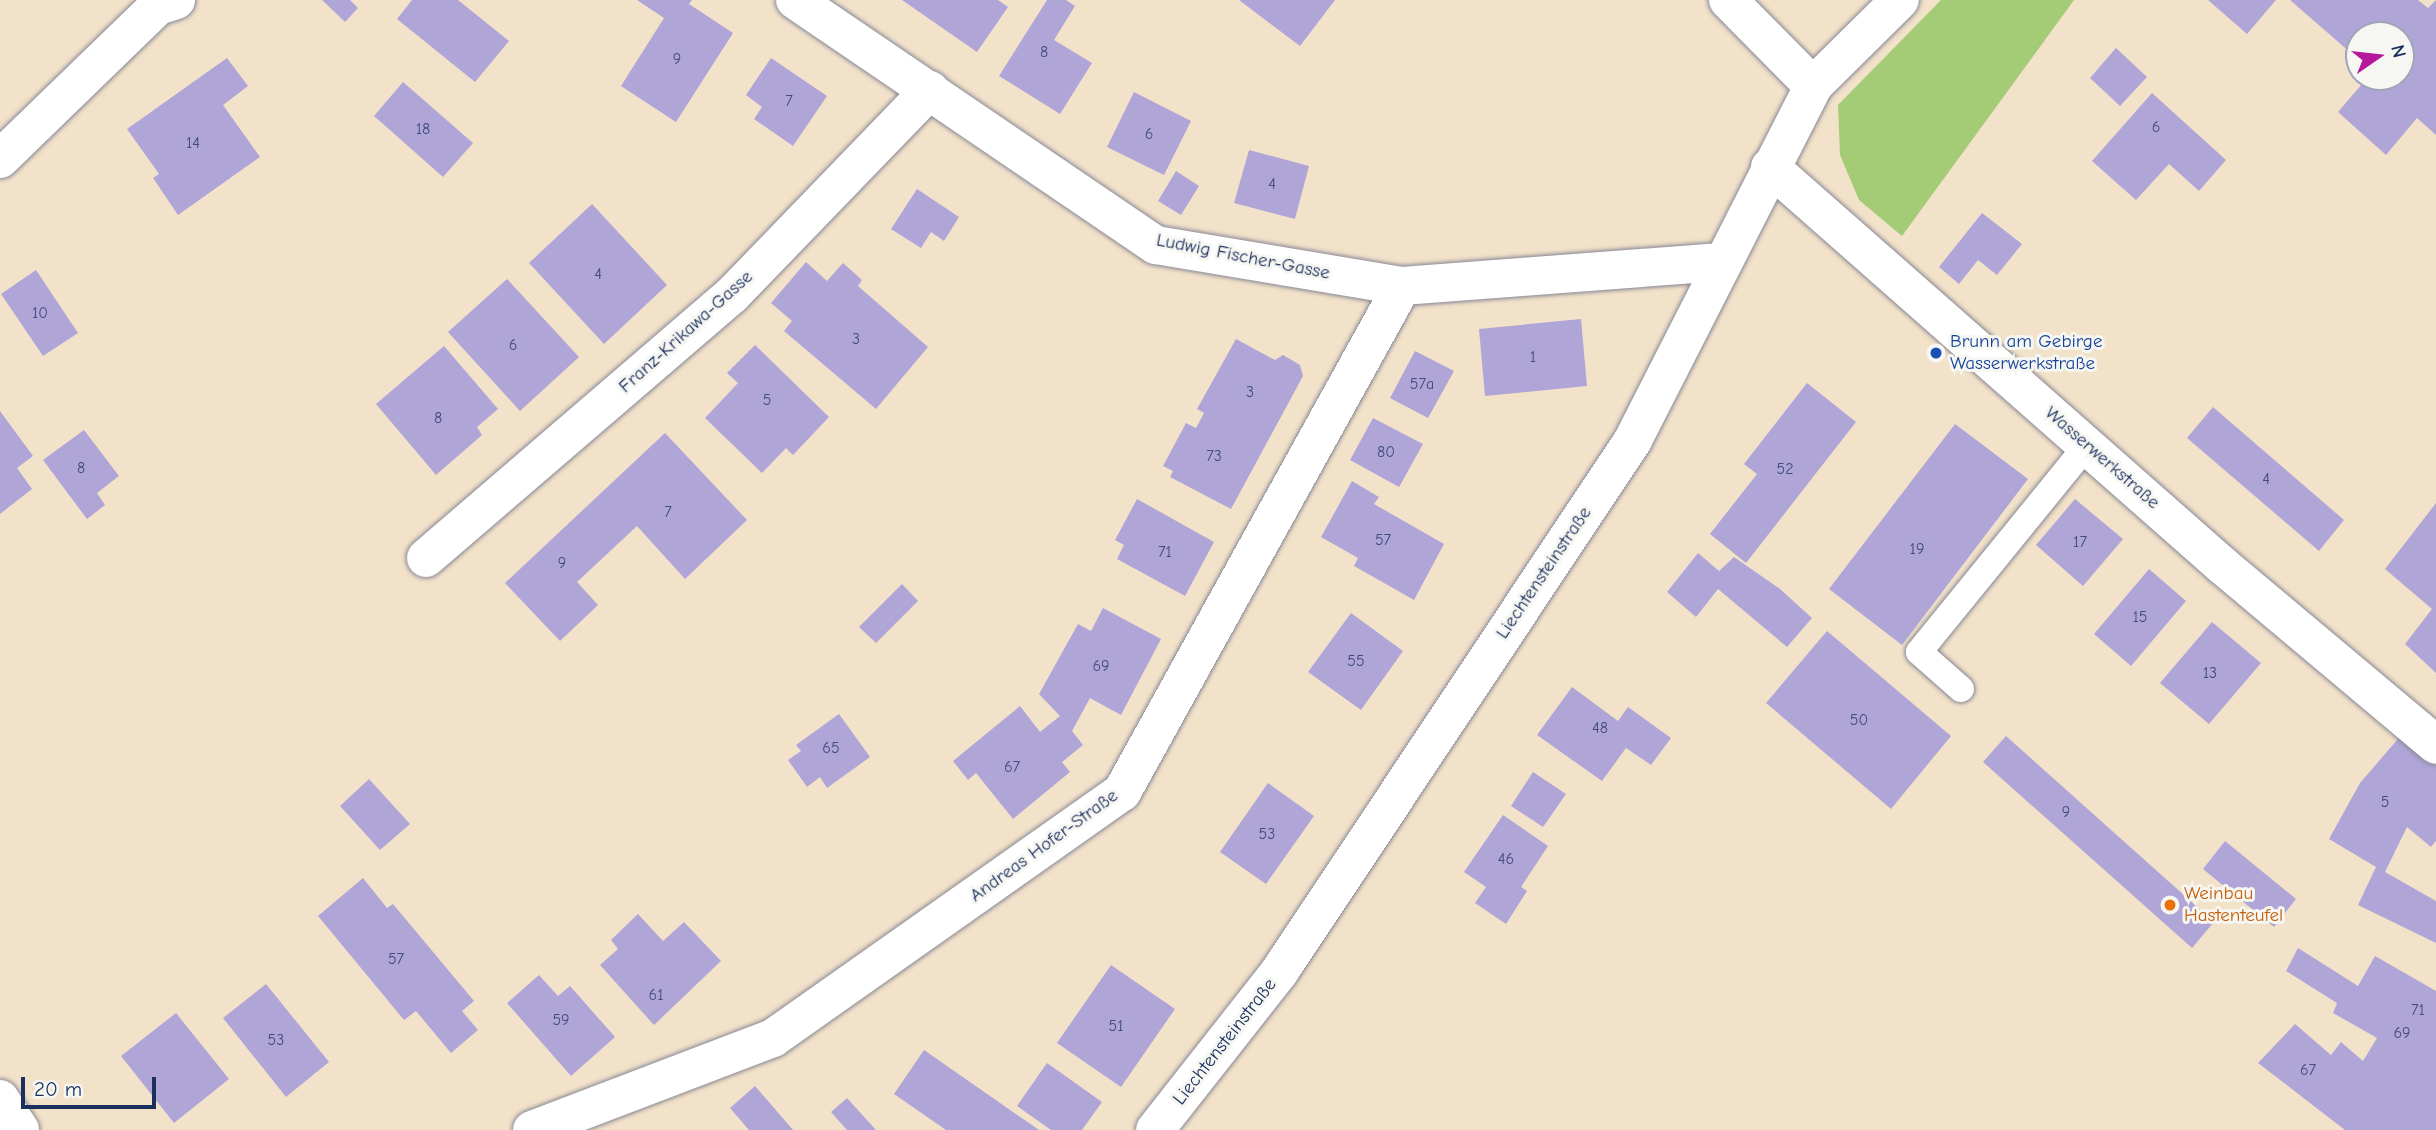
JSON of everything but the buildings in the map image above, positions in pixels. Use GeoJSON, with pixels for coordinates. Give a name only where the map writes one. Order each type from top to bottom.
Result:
{"type":"FeatureCollection","features":[{"type":"Feature","properties":{"kind":"street"},"geometry":{"type":"LineString","coordinates":[[0,159],[158,6],[176,0]]}},
{"type":"Feature","properties":{"kind":"street","name":"Ludwig Fischer-Gasse"},"geometry":{"type":"LineString","coordinates":[[795,0],[1156,245],[1402,286],[1721,262]]}},
{"type":"Feature","properties":{"kind":"street"},"geometry":{"type":"LineString","coordinates":[[1728,0],[1813,86]]}},
{"type":"Feature","properties":{"kind":"street","name":"Liechtensteinstraße"},"geometry":{"type":"LineString","coordinates":[[1155,1130],[1280,971],[1633,440],[1721,262],[1813,86],[1900,0]]}},
{"type":"Feature","properties":{"kind":"street","name":"Franz-Krikawa-Gasse"},"geometry":{"type":"LineString","coordinates":[[426,558],[732,295],[930,90]]}},
{"type":"Feature","properties":{"kind":"street","name":"Wasserwerkstraße"},"geometry":{"type":"LineString","coordinates":[[1770,167],[2087,445],[2436,745]]}},
{"type":"Feature","properties":{"kind":"street","name":"Andreas Hofer-Straße"},"geometry":{"type":"LineString","coordinates":[[533,1130],[773,1038],[1122,792],[1402,286]]}},
{"type":"Feature","properties":{"kind":"street"},"geometry":{"type":"LineString","coordinates":[[0,1099],[20,1130]]}},
{"type":"Feature","properties":{"kind":"lane"},"geometry":{"type":"LineString","coordinates":[[1961,689],[1919,652],[2087,445]]}},
{"type":"Feature","properties":{"kind":"green space"},"geometry":{"type":"Polygon","coordinates":[[[1941,0],[2074,0],[1902,236],[1859,200],[1840,155],[1838,105],[1941,0]]]}},
{"type":"Feature","properties":{"kind":"place","name":"Brunn am Gebirge Wasserwerkstraße"},"geometry":{"type":"Point","coordinates":[1936,353]}},
{"type":"Feature","properties":{"kind":"place","name":"Weinbau Hastenteufel"},"geometry":{"type":"Point","coordinates":[2170,905]}}]}
